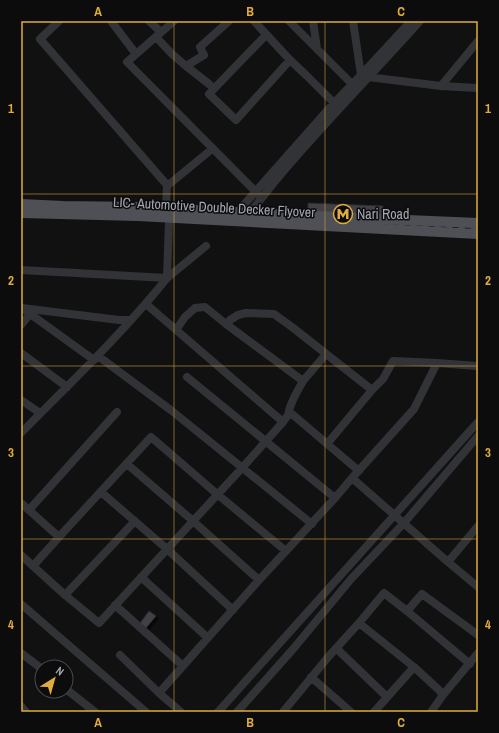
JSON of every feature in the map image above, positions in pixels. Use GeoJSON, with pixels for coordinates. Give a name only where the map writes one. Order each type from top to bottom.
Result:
{"type":"FeatureCollection","features":[{"type":"Feature","properties":{"kind":"main road","name":"LIC- Automotive Double Decker Flyover"},"geometry":{"type":"LineString","coordinates":[[21,204],[138,207],[478,224]]}},
{"type":"Feature","properties":{"kind":"main road","name":"LIC- Automotive Double Decker Flyover"},"geometry":{"type":"LineString","coordinates":[[21,213],[138,216],[478,234]]}},
{"type":"Feature","properties":{"kind":"street"},"geometry":{"type":"LineString","coordinates":[[59,21],[40,39],[167,185],[166,206],[169,221],[167,278]]}},
{"type":"Feature","properties":{"kind":"street"},"geometry":{"type":"LineString","coordinates":[[111,21],[136,54]]}},
{"type":"Feature","properties":{"kind":"street"},"geometry":{"type":"LineString","coordinates":[[149,21],[172,54],[214,89]]}},
{"type":"Feature","properties":{"kind":"street"},"geometry":{"type":"LineString","coordinates":[[174,21],[127,62],[262,198]]}},
{"type":"Feature","properties":{"kind":"street"},"geometry":{"type":"LineString","coordinates":[[186,66],[204,55],[200,47],[229,21]]}},
{"type":"Feature","properties":{"kind":"street"},"geometry":{"type":"LineString","coordinates":[[254,21],[290,60],[334,103]]}},
{"type":"Feature","properties":{"kind":"street"},"geometry":{"type":"LineString","coordinates":[[289,21],[354,86]]}},
{"type":"Feature","properties":{"kind":"street"},"geometry":{"type":"LineString","coordinates":[[313,21],[317,49]]}},
{"type":"Feature","properties":{"kind":"street"},"geometry":{"type":"LineString","coordinates":[[353,21],[364,76]]}},
{"type":"Feature","properties":{"kind":"street"},"geometry":{"type":"LineString","coordinates":[[364,76],[412,21]]}},
{"type":"Feature","properties":{"kind":"street"},"geometry":{"type":"LineString","coordinates":[[227,224],[334,103],[354,86],[420,21]]}},
{"type":"Feature","properties":{"kind":"street"},"geometry":{"type":"LineString","coordinates":[[266,35],[209,94],[236,120],[290,60]]}},
{"type":"Feature","properties":{"kind":"street"},"geometry":{"type":"LineString","coordinates":[[441,86],[478,41]]}},
{"type":"Feature","properties":{"kind":"street"},"geometry":{"type":"LineString","coordinates":[[364,76],[441,86],[478,88]]}},
{"type":"Feature","properties":{"kind":"street"},"geometry":{"type":"LineString","coordinates":[[241,225],[354,86]]}},
{"type":"Feature","properties":{"kind":"street"},"geometry":{"type":"LineString","coordinates":[[167,185],[212,149]]}},
{"type":"Feature","properties":{"kind":"street"},"geometry":{"type":"LineString","coordinates":[[21,433],[96,358],[146,304],[167,278],[206,246]]}},
{"type":"Feature","properties":{"kind":"street"},"geometry":{"type":"LineString","coordinates":[[21,270],[167,278]]}},
{"type":"Feature","properties":{"kind":"street"},"geometry":{"type":"LineString","coordinates":[[146,304],[285,419]]}},
{"type":"Feature","properties":{"kind":"street"},"geometry":{"type":"LineString","coordinates":[[176,330],[185,317],[195,308],[205,307],[303,381]]}},
{"type":"Feature","properties":{"kind":"street"},"geometry":{"type":"LineString","coordinates":[[21,308],[119,320],[131,320]]}},
{"type":"Feature","properties":{"kind":"street"},"geometry":{"type":"LineString","coordinates":[[21,308],[172,411],[312,524]]}},
{"type":"Feature","properties":{"kind":"street"},"geometry":{"type":"LineString","coordinates":[[226,324],[238,315],[246,313],[274,314],[372,390]]}},
{"type":"Feature","properties":{"kind":"street"},"geometry":{"type":"LineString","coordinates":[[21,325],[30,314]]}},
{"type":"Feature","properties":{"kind":"street"},"geometry":{"type":"LineString","coordinates":[[21,353],[67,387]]}},
{"type":"Feature","properties":{"kind":"street"},"geometry":{"type":"LineString","coordinates":[[285,419],[292,399],[303,381],[326,354]]}},
{"type":"Feature","properties":{"kind":"street"},"geometry":{"type":"LineString","coordinates":[[327,444],[383,378],[393,361],[477,366]]}},
{"type":"Feature","properties":{"kind":"street"},"geometry":{"type":"LineString","coordinates":[[159,693],[259,580],[312,524],[414,410],[437,363]]}},
{"type":"Feature","properties":{"kind":"street"},"geometry":{"type":"LineString","coordinates":[[187,377],[335,498]]}},
{"type":"Feature","properties":{"kind":"street"},"geometry":{"type":"LineString","coordinates":[[21,400],[40,413]]}},
{"type":"Feature","properties":{"kind":"street"},"geometry":{"type":"LineString","coordinates":[[29,510],[117,412]]}},
{"type":"Feature","properties":{"kind":"street"},"geometry":{"type":"LineString","coordinates":[[21,555],[99,622],[242,468],[285,419],[292,414],[359,471]]}},
{"type":"Feature","properties":{"kind":"street"},"geometry":{"type":"LineString","coordinates":[[218,712],[478,422]]}},
{"type":"Feature","properties":{"kind":"street"},"geometry":{"type":"LineString","coordinates":[[236,712],[294,648],[351,579],[404,524],[478,436]]}},
{"type":"Feature","properties":{"kind":"street"},"geometry":{"type":"LineString","coordinates":[[33,566],[151,437],[286,551]]}},
{"type":"Feature","properties":{"kind":"street"},"geometry":{"type":"LineString","coordinates":[[126,464],[259,580]]}},
{"type":"Feature","properties":{"kind":"street"},"geometry":{"type":"LineString","coordinates":[[352,478],[478,587]]}},
{"type":"Feature","properties":{"kind":"street"},"geometry":{"type":"LineString","coordinates":[[101,492],[136,521],[232,610]]}},
{"type":"Feature","properties":{"kind":"street"},"geometry":{"type":"LineString","coordinates":[[21,503],[60,537]]}},
{"type":"Feature","properties":{"kind":"street"},"geometry":{"type":"LineString","coordinates":[[65,594],[136,521]]}},
{"type":"Feature","properties":{"kind":"street"},"geometry":{"type":"LineString","coordinates":[[448,562],[478,526]]}},
{"type":"Feature","properties":{"kind":"street"},"geometry":{"type":"LineString","coordinates":[[355,559],[364,566]]}},
{"type":"Feature","properties":{"kind":"street"},"geometry":{"type":"LineString","coordinates":[[141,577],[208,638]]}},
{"type":"Feature","properties":{"kind":"street"},"geometry":{"type":"LineString","coordinates":[[287,710],[311,677],[384,593],[470,664]]}},
{"type":"Feature","properties":{"kind":"street"},"geometry":{"type":"LineString","coordinates":[[406,611],[422,594],[478,635]]}},
{"type":"Feature","properties":{"kind":"street"},"geometry":{"type":"LineString","coordinates":[[21,604],[146,712]]}},
{"type":"Feature","properties":{"kind":"street"},"geometry":{"type":"LineString","coordinates":[[115,605],[183,666]]}},
{"type":"Feature","properties":{"kind":"street"},"geometry":{"type":"LineString","coordinates":[[359,623],[414,667],[443,695]]}},
{"type":"Feature","properties":{"kind":"street"},"geometry":{"type":"LineString","coordinates":[[336,648],[387,697]]}},
{"type":"Feature","properties":{"kind":"street"},"geometry":{"type":"LineString","coordinates":[[21,653],[34,663]]}},
{"type":"Feature","properties":{"kind":"street"},"geometry":{"type":"LineString","coordinates":[[433,711],[443,695],[478,653]]}},
{"type":"Feature","properties":{"kind":"street"},"geometry":{"type":"LineString","coordinates":[[120,655],[181,712]]}},
{"type":"Feature","properties":{"kind":"street"},"geometry":{"type":"LineString","coordinates":[[374,712],[414,667]]}},
{"type":"Feature","properties":{"kind":"street"},"geometry":{"type":"LineString","coordinates":[[311,677],[350,712]]}},
{"type":"Feature","properties":{"kind":"street"},"geometry":{"type":"LineString","coordinates":[[74,696],[91,711]]}},
{"type":"Feature","properties":{"kind":"street"},"geometry":{"type":"LineString","coordinates":[[21,706],[26,712]]}},
{"type":"Feature","properties":{"kind":"building"},"geometry":{"type":"Polygon","coordinates":[[[308,203],[383,206],[383,225],[308,222],[308,203]]]}},
{"type":"Feature","properties":{"kind":"building"},"geometry":{"type":"Polygon","coordinates":[[[149,611],[156,616],[146,628],[140,623],[149,611]]]}},
{"type":"Feature","properties":{"kind":"railway"},"geometry":{"type":"LineString","coordinates":[[21,210],[195,215],[269,220],[478,229]]}},
{"type":"Feature","properties":{"kind":"place","name":"Nari Road"},"geometry":{"type":"Point","coordinates":[343,214]}}]}
